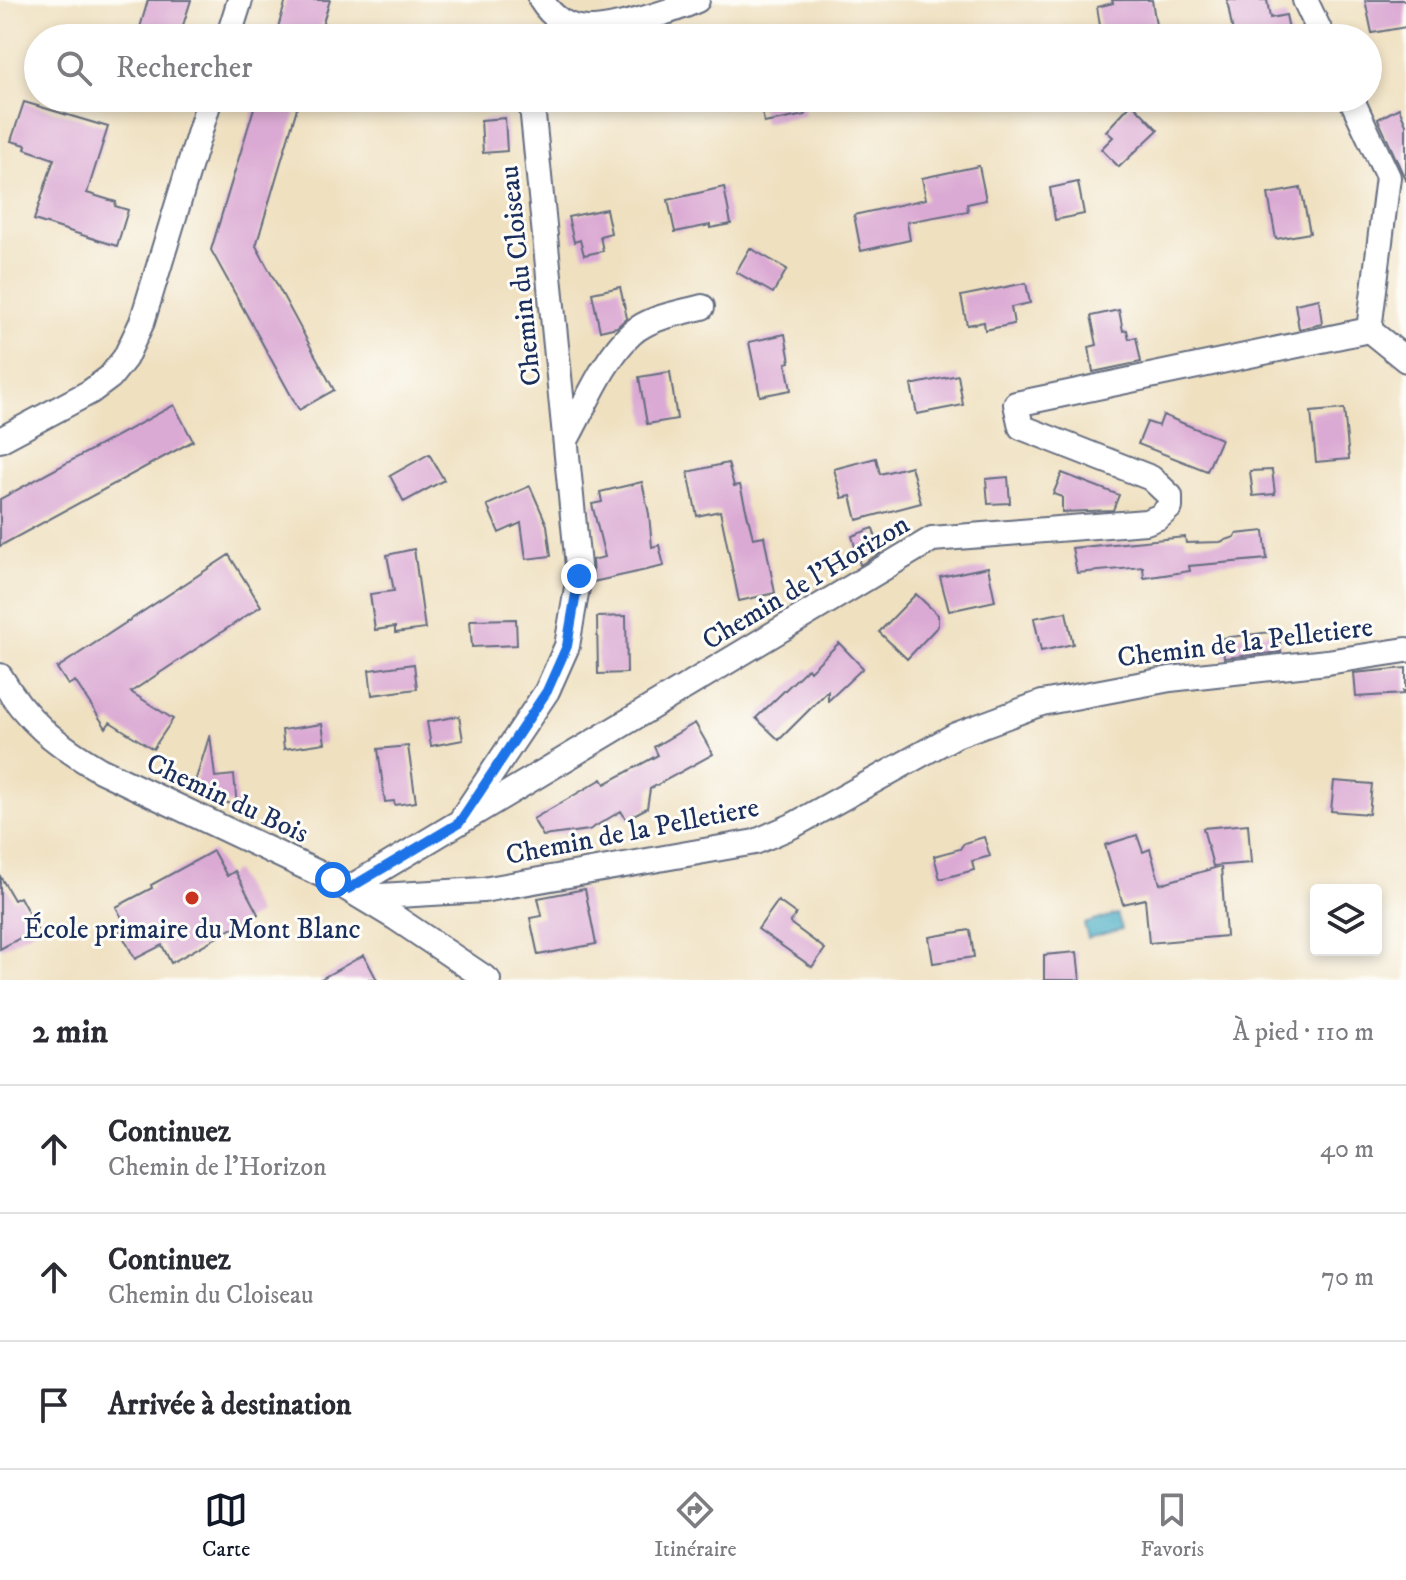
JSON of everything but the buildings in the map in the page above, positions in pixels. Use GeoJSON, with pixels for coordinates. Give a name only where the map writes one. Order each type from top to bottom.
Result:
{"type":"FeatureCollection","features":[{"type":"Feature","properties":{"kind":"street"},"geometry":{"type":"LineString","coordinates":[[232,24],[240,0]]}},
{"type":"Feature","properties":{"kind":"street"},"geometry":{"type":"LineString","coordinates":[[541,0],[549,12],[566,24]]}},
{"type":"Feature","properties":{"kind":"street"},"geometry":{"type":"LineString","coordinates":[[612,24],[666,13],[697,0]]}},
{"type":"Feature","properties":{"kind":"street"},"geometry":{"type":"LineString","coordinates":[[1305,0],[1316,24]]}},
{"type":"Feature","properties":{"kind":"street"},"geometry":{"type":"LineString","coordinates":[[0,440],[90,392],[110,377],[125,358],[142,322],[206,112]]}},
{"type":"Feature","properties":{"kind":"street","name":"Chemin du Cloiseau"},"geometry":{"type":"LineString","coordinates":[[459,823],[547,691],[567,646],[579,576],[533,112]]}},
{"type":"Feature","properties":{"kind":"street"},"geometry":{"type":"LineString","coordinates":[[1358,112],[1388,177],[1369,330],[1406,360]]}},
{"type":"Feature","properties":{"kind":"street"},"geometry":{"type":"LineString","coordinates":[[566,440],[603,373],[633,332],[661,318],[702,307]]}},
{"type":"Feature","properties":{"kind":"street","name":"Chemin de l'Horizon"},"geometry":{"type":"LineString","coordinates":[[356,893],[459,823],[932,539],[1146,522],[1159,517],[1170,507],[1170,496],[1151,478],[1021,427],[1016,404],[1369,330]]}},
{"type":"Feature","properties":{"kind":"street","name":"Chemin de la Pelletiere"},"geometry":{"type":"LineString","coordinates":[[356,893],[483,890],[755,842],[792,826],[956,735],[1042,703],[1170,679],[1406,650]]}},
{"type":"Feature","properties":{"kind":"street","name":"Chemin du Bois"},"geometry":{"type":"LineString","coordinates":[[0,676],[29,719],[70,752],[100,770],[356,893],[488,980]]}},
{"type":"Feature","properties":{"kind":"water"},"geometry":{"type":"Polygon","coordinates":[[[1117,914],[1122,929],[1088,938],[1084,924],[1117,914]]]}},
{"type":"Feature","properties":{"kind":"place","name":"École primaire du Mont Blanc"},"geometry":{"type":"Point","coordinates":[192,898]}},
{"type":"Feature","properties":{"kind":"route"},"geometry":{"type":"LineString","coordinates":[[333,880],[348,889],[459,823],[547,691],[567,646],[579,576]]}}]}
